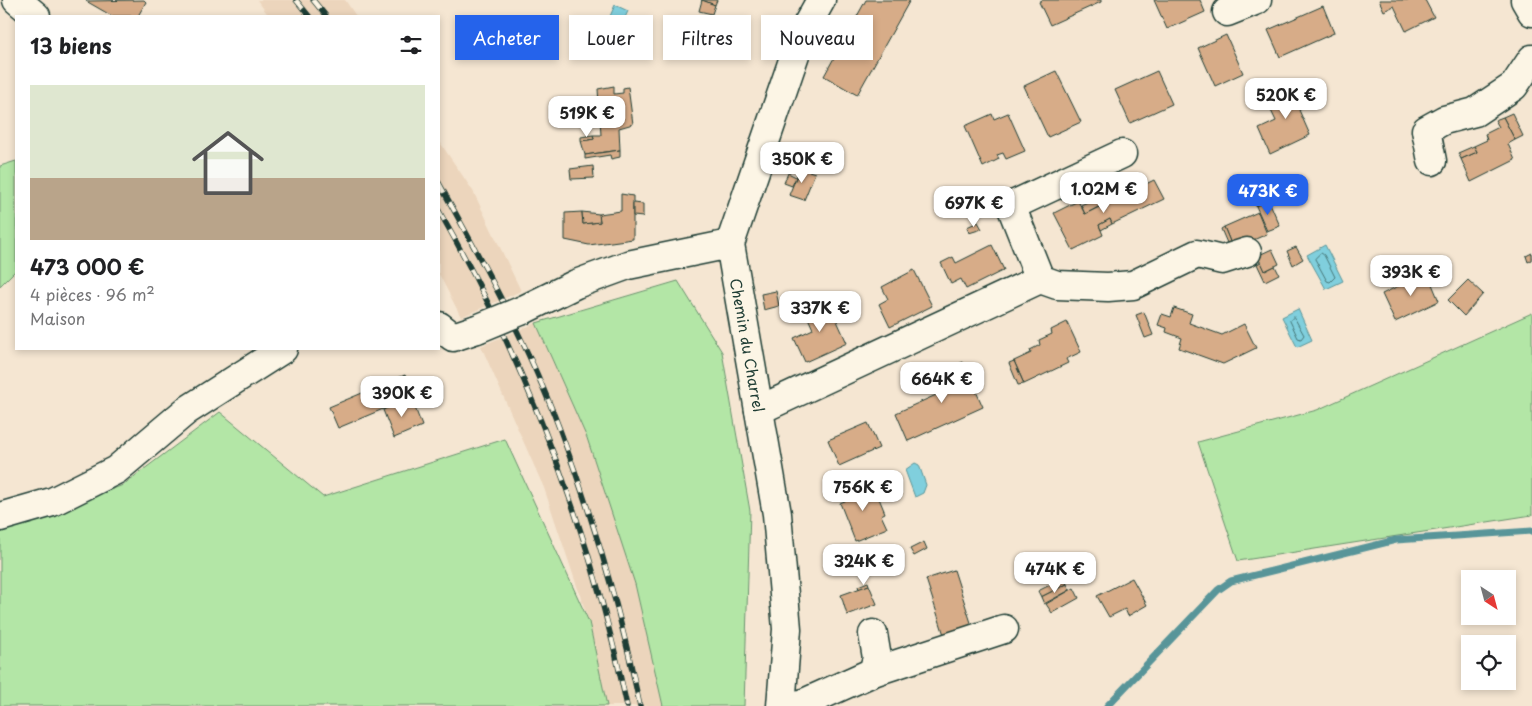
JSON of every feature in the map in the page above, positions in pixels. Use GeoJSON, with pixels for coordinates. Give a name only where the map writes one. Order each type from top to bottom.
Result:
{"type":"FeatureCollection","features":[{"type":"Feature","properties":{"kind":"street"},"geometry":{"type":"LineString","coordinates":[[17,0],[35,15]]}},
{"type":"Feature","properties":{"kind":"street","name":"Chemin du Charrel"},"geometry":{"type":"LineString","coordinates":[[782,706],[787,629],[777,514],[730,244],[802,34],[821,0]]}},
{"type":"Feature","properties":{"kind":"street"},"geometry":{"type":"LineString","coordinates":[[1228,12],[1257,0]]}},
{"type":"Feature","properties":{"kind":"street"},"geometry":{"type":"LineString","coordinates":[[1525,0],[1532,12]]}},
{"type":"Feature","properties":{"kind":"street"},"geometry":{"type":"LineString","coordinates":[[1432,161],[1426,130],[1444,120],[1475,112],[1514,86],[1532,59]]}},
{"type":"Feature","properties":{"kind":"street"},"geometry":{"type":"LineString","coordinates":[[1040,279],[1011,206],[1122,154]]}},
{"type":"Feature","properties":{"kind":"street"},"geometry":{"type":"LineString","coordinates":[[440,327],[453,337],[523,310],[576,284],[628,265],[730,244]]}},
{"type":"Feature","properties":{"kind":"street"},"geometry":{"type":"LineString","coordinates":[[759,410],[1040,279],[1057,285],[1108,287],[1133,285],[1197,254],[1222,260],[1247,252]]}},
{"type":"Feature","properties":{"kind":"street"},"geometry":{"type":"LineString","coordinates":[[0,517],[52,502],[116,470],[186,411],[281,350]]}},
{"type":"Feature","properties":{"kind":"street"},"geometry":{"type":"LineString","coordinates":[[782,706],[802,704],[873,672],[1004,629]]}},
{"type":"Feature","properties":{"kind":"street"},"geometry":{"type":"LineString","coordinates":[[873,634],[877,658],[873,672]]}},
{"type":"Feature","properties":{"kind":"shaded area"},"geometry":{"type":"Polygon","coordinates":[[[257,0],[345,0],[355,15],[268,15],[257,0]]]}},
{"type":"Feature","properties":{"kind":"shaded area"},"geometry":{"type":"Polygon","coordinates":[[[440,142],[473,191],[521,291],[461,317],[440,276],[440,142]]]}},
{"type":"Feature","properties":{"kind":"shaded area"},"geometry":{"type":"Polygon","coordinates":[[[536,323],[587,438],[635,584],[663,706],[607,706],[589,622],[544,488],[481,346],[536,323]]]}},
{"type":"Feature","properties":{"kind":"green space"},"geometry":{"type":"Polygon","coordinates":[[[15,161],[15,271],[0,286],[0,166],[15,161]]]}},
{"type":"Feature","properties":{"kind":"green space"},"geometry":{"type":"Polygon","coordinates":[[[678,281],[722,352],[750,511],[744,706],[663,706],[635,584],[587,438],[536,323],[678,281]]]}},
{"type":"Feature","properties":{"kind":"green space"},"geometry":{"type":"Polygon","coordinates":[[[1532,313],[1532,515],[1238,561],[1198,442],[1317,410],[1532,313]]]}},
{"type":"Feature","properties":{"kind":"green space"},"geometry":{"type":"Polygon","coordinates":[[[220,412],[323,497],[505,439],[589,622],[607,706],[0,706],[0,533],[123,485],[220,412]]]}},
{"type":"Feature","properties":{"kind":"water"},"geometry":{"type":"Polygon","coordinates":[[[615,5],[628,11],[626,15],[611,15],[615,5]]]}},
{"type":"Feature","properties":{"kind":"water"},"geometry":{"type":"Polygon","coordinates":[[[1325,245],[1343,281],[1326,289],[1307,255],[1325,245]]]}},
{"type":"Feature","properties":{"kind":"water"},"geometry":{"type":"Polygon","coordinates":[[[1298,309],[1312,340],[1297,347],[1282,317],[1298,309]]]}},
{"type":"Feature","properties":{"kind":"water"},"geometry":{"type":"Polygon","coordinates":[[[915,463],[919,465],[926,485],[923,493],[915,497],[905,470],[915,463]]]}},
{"type":"Feature","properties":{"kind":"building"},"geometry":{"type":"Polygon","coordinates":[[[144,0],[146,2],[139,15],[110,15],[86,1],[144,0]]]}},
{"type":"Feature","properties":{"kind":"building"},"geometry":{"type":"Polygon","coordinates":[[[701,0],[717,0],[715,5],[701,0]]]}},
{"type":"Feature","properties":{"kind":"building"},"geometry":{"type":"Polygon","coordinates":[[[702,0],[715,5],[712,14],[699,11],[702,0]]]}},
{"type":"Feature","properties":{"kind":"building"},"geometry":{"type":"Polygon","coordinates":[[[866,0],[910,0],[857,95],[824,76],[833,60],[873,60],[873,15],[858,15],[866,0]]]}},
{"type":"Feature","properties":{"kind":"building"},"geometry":{"type":"Polygon","coordinates":[[[1042,0],[1101,0],[1101,2],[1050,25],[1039,2],[1042,0]]]}},
{"type":"Feature","properties":{"kind":"building"},"geometry":{"type":"Polygon","coordinates":[[[1154,0],[1200,0],[1205,12],[1167,29],[1154,0]]]}},
{"type":"Feature","properties":{"kind":"building"},"geometry":{"type":"Polygon","coordinates":[[[1379,0],[1425,0],[1434,17],[1406,31],[1394,6],[1384,11],[1379,0]]]}},
{"type":"Feature","properties":{"kind":"building"},"geometry":{"type":"Polygon","coordinates":[[[1323,6],[1334,33],[1280,57],[1268,30],[1323,6]]]}},
{"type":"Feature","properties":{"kind":"building"},"geometry":{"type":"Polygon","coordinates":[[[1226,35],[1243,73],[1215,86],[1198,48],[1226,35]]]}},
{"type":"Feature","properties":{"kind":"building"},"geometry":{"type":"Polygon","coordinates":[[[1056,71],[1081,122],[1048,137],[1024,86],[1056,71]]]}},
{"type":"Feature","properties":{"kind":"building"},"geometry":{"type":"Polygon","coordinates":[[[1157,71],[1172,104],[1130,123],[1115,90],[1157,71]]]}},
{"type":"Feature","properties":{"kind":"building"},"geometry":{"type":"Polygon","coordinates":[[[1299,85],[1308,105],[1299,110],[1310,135],[1270,154],[1259,129],[1276,121],[1266,100],[1299,85]]]}},
{"type":"Feature","properties":{"kind":"building"},"geometry":{"type":"Polygon","coordinates":[[[614,86],[614,94],[623,93],[623,88],[628,87],[633,124],[619,128],[620,150],[585,155],[581,141],[594,139],[593,135],[601,135],[598,89],[614,86]]]}},
{"type":"Feature","properties":{"kind":"building"},"geometry":{"type":"Polygon","coordinates":[[[1008,113],[1025,151],[1006,159],[1003,153],[997,155],[999,159],[983,167],[965,126],[992,114],[994,119],[1008,113]]]}},
{"type":"Feature","properties":{"kind":"building"},"geometry":{"type":"Polygon","coordinates":[[[1512,113],[1523,136],[1515,140],[1503,117],[1512,113]]]}},
{"type":"Feature","properties":{"kind":"building"},"geometry":{"type":"Polygon","coordinates":[[[1503,117],[1515,140],[1508,144],[1515,160],[1471,182],[1461,159],[1477,152],[1474,146],[1487,140],[1485,134],[1499,127],[1495,120],[1503,117]]]}},
{"type":"Feature","properties":{"kind":"building"},"geometry":{"type":"Polygon","coordinates":[[[593,135],[594,139],[581,141],[581,137],[593,135]]]}},
{"type":"Feature","properties":{"kind":"building"},"geometry":{"type":"Polygon","coordinates":[[[1474,146],[1477,152],[1461,159],[1458,153],[1474,146]]]}},
{"type":"Feature","properties":{"kind":"building"},"geometry":{"type":"Polygon","coordinates":[[[620,150],[620,157],[611,159],[610,155],[585,159],[585,155],[620,150]]]}},
{"type":"Feature","properties":{"kind":"building"},"geometry":{"type":"Polygon","coordinates":[[[593,166],[594,178],[571,179],[570,169],[593,166]]]}},
{"type":"Feature","properties":{"kind":"building"},"geometry":{"type":"Polygon","coordinates":[[[800,168],[815,173],[804,200],[789,195],[800,168]]]}},
{"type":"Feature","properties":{"kind":"building"},"geometry":{"type":"Polygon","coordinates":[[[788,173],[796,177],[792,186],[784,183],[788,173]]]}},
{"type":"Feature","properties":{"kind":"building"},"geometry":{"type":"Polygon","coordinates":[[[1154,180],[1164,199],[1112,224],[1110,219],[1099,225],[1103,235],[1073,250],[1054,213],[1078,201],[1085,214],[1154,180]]]}},
{"type":"Feature","properties":{"kind":"building"},"geometry":{"type":"Polygon","coordinates":[[[1128,181],[1133,190],[1119,197],[1115,188],[1128,181]]]}},
{"type":"Feature","properties":{"kind":"building"},"geometry":{"type":"Polygon","coordinates":[[[1262,187],[1269,201],[1256,206],[1250,192],[1262,187]]]}},
{"type":"Feature","properties":{"kind":"building"},"geometry":{"type":"Polygon","coordinates":[[[621,194],[633,196],[633,239],[589,245],[565,240],[565,213],[582,212],[583,224],[600,222],[599,214],[621,211],[621,194]]]}},
{"type":"Feature","properties":{"kind":"building"},"geometry":{"type":"Polygon","coordinates":[[[1100,196],[1104,204],[1085,214],[1081,205],[1100,196]]]}},
{"type":"Feature","properties":{"kind":"building"},"geometry":{"type":"Polygon","coordinates":[[[1269,201],[1280,226],[1267,231],[1256,206],[1269,201]]]}},
{"type":"Feature","properties":{"kind":"building"},"geometry":{"type":"Polygon","coordinates":[[[633,203],[643,204],[643,217],[633,216],[633,203]]]}},
{"type":"Feature","properties":{"kind":"building"},"geometry":{"type":"Polygon","coordinates":[[[582,212],[599,214],[600,222],[583,224],[582,212]]]}},
{"type":"Feature","properties":{"kind":"building"},"geometry":{"type":"Polygon","coordinates":[[[1258,212],[1267,234],[1233,249],[1224,227],[1258,212]]]}},
{"type":"Feature","properties":{"kind":"building"},"geometry":{"type":"Polygon","coordinates":[[[1110,219],[1112,224],[1101,230],[1099,225],[1110,219]]]}},
{"type":"Feature","properties":{"kind":"building"},"geometry":{"type":"Polygon","coordinates":[[[978,222],[982,229],[969,233],[967,227],[978,222]]]}},
{"type":"Feature","properties":{"kind":"building"},"geometry":{"type":"Polygon","coordinates":[[[1224,227],[1233,249],[1230,250],[1221,229],[1224,227]]]}},
{"type":"Feature","properties":{"kind":"building"},"geometry":{"type":"Polygon","coordinates":[[[992,245],[1004,270],[966,289],[961,279],[951,284],[941,263],[953,257],[956,263],[992,245]]]}},
{"type":"Feature","properties":{"kind":"building"},"geometry":{"type":"Polygon","coordinates":[[[1296,247],[1303,259],[1293,265],[1287,251],[1296,247]]]}},
{"type":"Feature","properties":{"kind":"building"},"geometry":{"type":"Polygon","coordinates":[[[1272,249],[1279,264],[1265,271],[1257,256],[1272,249]]]}},
{"type":"Feature","properties":{"kind":"building"},"geometry":{"type":"Polygon","coordinates":[[[1532,253],[1532,260],[1528,262],[1526,256],[1532,253]]]}},
{"type":"Feature","properties":{"kind":"building"},"geometry":{"type":"Polygon","coordinates":[[[1261,262],[1265,271],[1275,266],[1279,274],[1265,281],[1257,264],[1261,262]]]}},
{"type":"Feature","properties":{"kind":"building"},"geometry":{"type":"Polygon","coordinates":[[[914,270],[932,306],[890,327],[879,304],[888,299],[882,287],[914,270]]]}},
{"type":"Feature","properties":{"kind":"building"},"geometry":{"type":"Polygon","coordinates":[[[1427,272],[1439,301],[1395,322],[1382,294],[1427,272]]]}},
{"type":"Feature","properties":{"kind":"building"},"geometry":{"type":"Polygon","coordinates":[[[1468,280],[1483,294],[1464,316],[1448,300],[1468,280]]]}},
{"type":"Feature","properties":{"kind":"building"},"geometry":{"type":"Polygon","coordinates":[[[776,291],[779,306],[764,310],[761,294],[776,291]]]}},
{"type":"Feature","properties":{"kind":"building"},"geometry":{"type":"Polygon","coordinates":[[[828,301],[847,343],[805,362],[794,338],[813,329],[805,311],[828,301]]]}},
{"type":"Feature","properties":{"kind":"building"},"geometry":{"type":"Polygon","coordinates":[[[1174,308],[1192,314],[1189,323],[1222,335],[1244,324],[1256,348],[1223,364],[1179,348],[1182,338],[1166,332],[1167,328],[1158,325],[1162,314],[1171,317],[1174,308]]]}},
{"type":"Feature","properties":{"kind":"building"},"geometry":{"type":"Polygon","coordinates":[[[1144,312],[1153,335],[1145,338],[1136,315],[1144,312]]]}},
{"type":"Feature","properties":{"kind":"building"},"geometry":{"type":"Polygon","coordinates":[[[1067,322],[1081,352],[1066,359],[1068,363],[1024,384],[1014,361],[1031,353],[1030,350],[1040,345],[1039,340],[1052,334],[1051,330],[1067,322]]]}},
{"type":"Feature","properties":{"kind":"building"},"geometry":{"type":"Polygon","coordinates":[[[1014,361],[1024,384],[1018,385],[1009,363],[1014,361]]]}},
{"type":"Feature","properties":{"kind":"building"},"geometry":{"type":"Polygon","coordinates":[[[963,362],[983,407],[908,441],[896,413],[945,391],[937,374],[963,362]]]}},
{"type":"Feature","properties":{"kind":"building"},"geometry":{"type":"Polygon","coordinates":[[[405,375],[414,396],[338,428],[329,407],[405,375]]]}},
{"type":"Feature","properties":{"kind":"building"},"geometry":{"type":"Polygon","coordinates":[[[408,399],[412,406],[414,405],[422,426],[394,438],[383,410],[408,399]]]}},
{"type":"Feature","properties":{"kind":"building"},"geometry":{"type":"Polygon","coordinates":[[[868,423],[879,448],[839,466],[828,440],[868,423]]]}},
{"type":"Feature","properties":{"kind":"building"},"geometry":{"type":"Polygon","coordinates":[[[861,484],[865,494],[876,491],[885,513],[881,515],[887,528],[855,541],[840,503],[847,500],[843,489],[861,484]]]}},
{"type":"Feature","properties":{"kind":"building"},"geometry":{"type":"Polygon","coordinates":[[[924,542],[927,549],[914,556],[910,549],[924,542]]]}},
{"type":"Feature","properties":{"kind":"building"},"geometry":{"type":"Polygon","coordinates":[[[954,570],[973,629],[945,638],[926,579],[954,570]]]}},
{"type":"Feature","properties":{"kind":"building"},"geometry":{"type":"Polygon","coordinates":[[[1064,578],[1067,584],[1041,597],[1038,591],[1064,578]]]}},
{"type":"Feature","properties":{"kind":"building"},"geometry":{"type":"Polygon","coordinates":[[[1132,578],[1147,605],[1128,616],[1125,609],[1109,617],[1097,596],[1132,578]]]}},
{"type":"Feature","properties":{"kind":"building"},"geometry":{"type":"Polygon","coordinates":[[[868,582],[869,585],[859,589],[858,586],[868,582]]]}},
{"type":"Feature","properties":{"kind":"building"},"geometry":{"type":"Polygon","coordinates":[[[1067,584],[1070,590],[1044,604],[1041,597],[1067,584]]]}},
{"type":"Feature","properties":{"kind":"building"},"geometry":{"type":"Polygon","coordinates":[[[869,585],[877,604],[847,615],[841,595],[869,585]]]}},
{"type":"Feature","properties":{"kind":"building"},"geometry":{"type":"Polygon","coordinates":[[[1074,588],[1079,598],[1052,613],[1046,604],[1074,588]]]}},
{"type":"Feature","properties":{"kind":"waterway"},"geometry":{"type":"LineString","coordinates":[[1107,706],[1218,590],[1231,581],[1396,540],[1532,531]]}},
{"type":"Feature","properties":{"kind":"railway"},"geometry":{"type":"LineString","coordinates":[[296,0],[308,15]]}},
{"type":"Feature","properties":{"kind":"railway"},"geometry":{"type":"LineString","coordinates":[[313,0],[325,15]]}},
{"type":"Feature","properties":{"kind":"railway"},"geometry":{"type":"LineString","coordinates":[[440,185],[519,335],[560,430],[606,567],[640,706]]}},
{"type":"Feature","properties":{"kind":"railway"},"geometry":{"type":"LineString","coordinates":[[440,213],[471,269],[500,329],[528,389],[553,451],[595,577],[627,706]]}}]}
